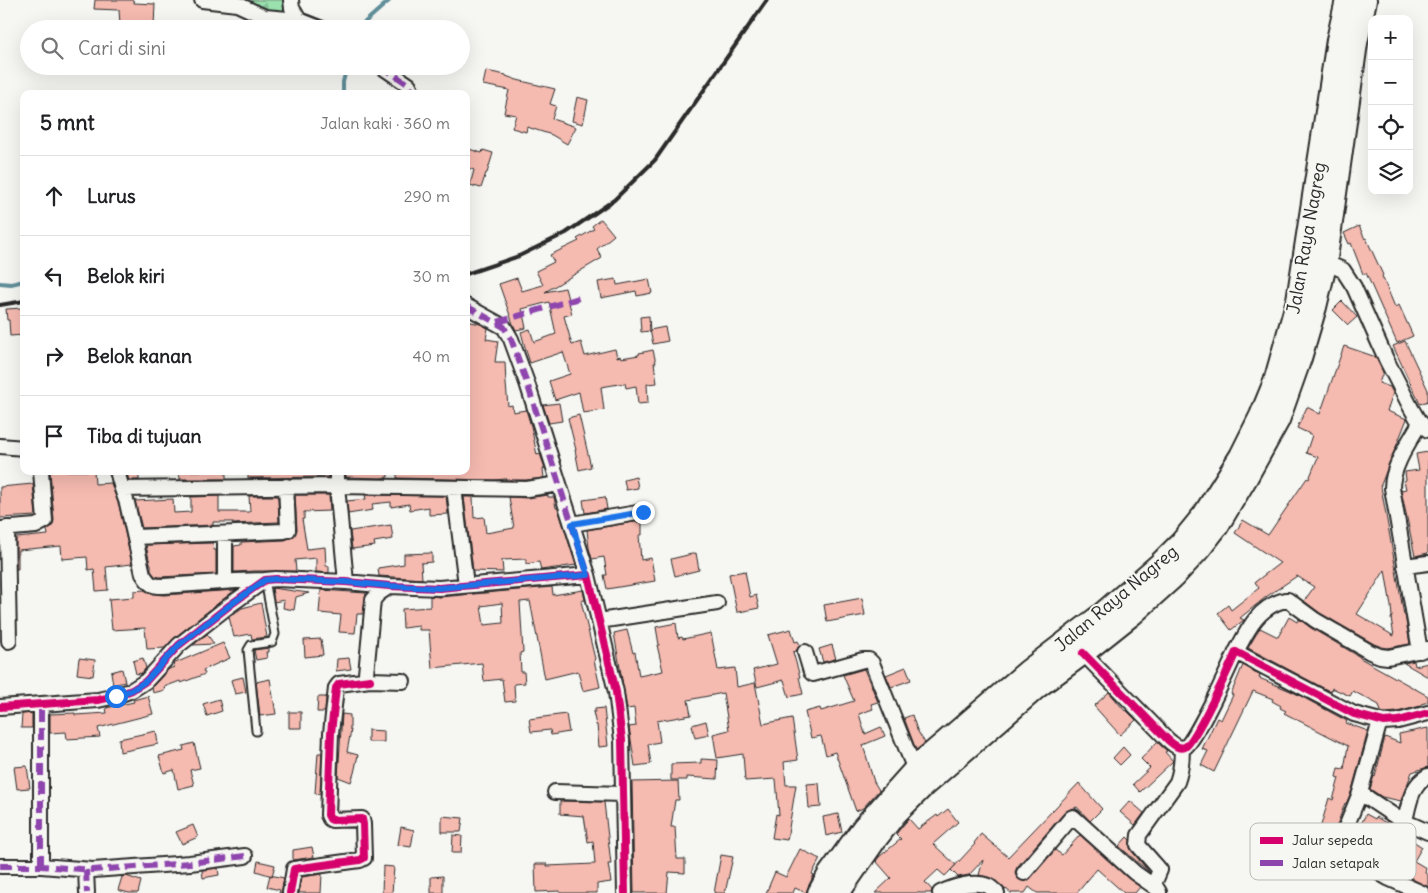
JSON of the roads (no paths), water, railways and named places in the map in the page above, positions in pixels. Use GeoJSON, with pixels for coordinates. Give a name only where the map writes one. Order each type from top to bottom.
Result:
{"type":"FeatureCollection","features":[{"type":"Feature","properties":{"kind":"highway","name":"Jalan Raya Nagreg"},"geometry":{"type":"LineString","coordinates":[[819,893],[829,874],[864,827],[922,762],[1027,672],[1100,616],[1160,564],[1182,542],[1204,515],[1240,456],[1261,416],[1275,382],[1298,300],[1338,40],[1347,0]]}},
{"type":"Feature","properties":{"kind":"highway","name":"Jalan Raya Nagreg"},"geometry":{"type":"LineString","coordinates":[[838,893],[874,841],[922,786],[1037,687],[1132,614],[1174,576],[1217,526],[1247,476],[1278,420],[1300,358],[1315,307],[1325,265],[1356,43],[1365,0]]}},
{"type":"Feature","properties":{"kind":"street"},"geometry":{"type":"LineString","coordinates":[[202,0],[237,4],[265,17],[299,20]]}},
{"type":"Feature","properties":{"kind":"street"},"geometry":{"type":"LineString","coordinates":[[291,0],[292,8],[299,20]]}},
{"type":"Feature","properties":{"kind":"street"},"geometry":{"type":"LineString","coordinates":[[394,75],[409,85],[411,90]]}},
{"type":"Feature","properties":{"kind":"street"},"geometry":{"type":"LineString","coordinates":[[1083,653],[1168,740],[1177,747],[1182,748],[1186,747],[1194,736],[1251,623],[1264,609],[1285,600],[1288,600],[1315,620],[1380,656],[1388,657],[1424,650],[1404,566],[1392,479],[1406,448],[1424,427],[1418,420],[1386,359],[1354,287],[1343,270],[1325,265]]}},
{"type":"Feature","properties":{"kind":"street"},"geometry":{"type":"LineString","coordinates":[[470,308],[504,327],[511,339],[527,383],[588,575],[616,692],[622,740],[625,893]]}},
{"type":"Feature","properties":{"kind":"street"},"geometry":{"type":"LineString","coordinates":[[0,446],[20,448]]}},
{"type":"Feature","properties":{"kind":"street"},"geometry":{"type":"LineString","coordinates":[[10,641],[4,581],[4,528],[36,526],[45,521],[41,475]]}},
{"type":"Feature","properties":{"kind":"street"},"geometry":{"type":"LineString","coordinates":[[118,475],[127,502],[143,574],[154,586],[276,579],[439,588],[588,575]]}},
{"type":"Feature","properties":{"kind":"street"},"geometry":{"type":"LineString","coordinates":[[337,475],[346,582]]}},
{"type":"Feature","properties":{"kind":"street"},"geometry":{"type":"LineString","coordinates":[[122,489],[337,486],[527,489],[559,484]]}},
{"type":"Feature","properties":{"kind":"street"},"geometry":{"type":"LineString","coordinates":[[135,537],[288,530],[286,486]]}},
{"type":"Feature","properties":{"kind":"street"},"geometry":{"type":"LineString","coordinates":[[454,488],[466,586]]}},
{"type":"Feature","properties":{"kind":"street"},"geometry":{"type":"LineString","coordinates":[[572,524],[643,512]]}},
{"type":"Feature","properties":{"kind":"street"},"geometry":{"type":"LineString","coordinates":[[224,534],[225,581]]}},
{"type":"Feature","properties":{"kind":"street"},"geometry":{"type":"LineString","coordinates":[[1404,566],[1428,563]]}},
{"type":"Feature","properties":{"kind":"street"},"geometry":{"type":"LineString","coordinates":[[0,707],[98,700],[132,690],[146,681],[179,645],[265,580]]}},
{"type":"Feature","properties":{"kind":"street"},"geometry":{"type":"LineString","coordinates":[[370,680],[366,674],[373,600],[390,586]]}},
{"type":"Feature","properties":{"kind":"street"},"geometry":{"type":"LineString","coordinates":[[599,621],[717,603]]}},
{"type":"Feature","properties":{"kind":"street"},"geometry":{"type":"LineString","coordinates":[[805,652],[813,674],[863,660],[872,662],[915,770]]}},
{"type":"Feature","properties":{"kind":"street"},"geometry":{"type":"LineString","coordinates":[[1236,652],[1354,714],[1380,721],[1398,721],[1428,713]]}},
{"type":"Feature","properties":{"kind":"street"},"geometry":{"type":"LineString","coordinates":[[290,893],[294,869],[364,858],[362,819],[332,820],[328,815],[331,733],[337,686],[370,680],[403,681]]}},
{"type":"Feature","properties":{"kind":"street"},"geometry":{"type":"LineString","coordinates":[[41,866],[42,705]]}},
{"type":"Feature","properties":{"kind":"street"},"geometry":{"type":"LineString","coordinates":[[1348,823],[1360,793],[1380,721]]}},
{"type":"Feature","properties":{"kind":"street"},"geometry":{"type":"LineString","coordinates":[[1157,890],[1156,879],[1160,870],[1138,845],[1138,840],[1177,782],[1180,774],[1182,748]]}},
{"type":"Feature","properties":{"kind":"street"},"geometry":{"type":"LineString","coordinates":[[1405,821],[1413,789],[1428,776]]}},
{"type":"Feature","properties":{"kind":"street"},"geometry":{"type":"LineString","coordinates":[[555,792],[622,794]]}},
{"type":"Feature","properties":{"kind":"street"},"geometry":{"type":"LineString","coordinates":[[1360,793],[1398,819],[1409,823]]}},
{"type":"Feature","properties":{"kind":"street"},"geometry":{"type":"LineString","coordinates":[[1024,872],[1073,817],[1135,873],[1157,890]]}},
{"type":"Feature","properties":{"kind":"street"},"geometry":{"type":"LineString","coordinates":[[1416,826],[1428,832]]}},
{"type":"Feature","properties":{"kind":"street"},"geometry":{"type":"LineString","coordinates":[[0,866],[41,866],[86,870],[179,864],[245,856]]}},
{"type":"Feature","properties":{"kind":"street"},"geometry":{"type":"LineString","coordinates":[[86,870],[88,893]]}},
{"type":"Feature","properties":{"kind":"street"},"geometry":{"type":"LineString","coordinates":[[1393,880],[1422,893]]}},
{"type":"Feature","properties":{"kind":"street"},"geometry":{"type":"LineString","coordinates":[[940,893],[969,884],[987,886],[997,893]]}},
{"type":"Feature","properties":{"kind":"lane"},"geometry":{"type":"LineString","coordinates":[[256,730],[248,650],[251,645],[272,642],[275,634],[265,580]]}},
{"type":"Feature","properties":{"kind":"waterway"},"geometry":{"type":"LineString","coordinates":[[367,20],[390,0]]}},
{"type":"Feature","properties":{"kind":"waterway"},"geometry":{"type":"LineString","coordinates":[[343,90],[345,75]]}},
{"type":"Feature","properties":{"kind":"waterway"},"geometry":{"type":"LineString","coordinates":[[0,283],[11,284],[20,282]]}},
{"type":"Feature","properties":{"kind":"railway"},"geometry":{"type":"LineString","coordinates":[[470,273],[519,256],[566,233],[614,200],[655,160],[767,0]]}},
{"type":"Feature","properties":{"kind":"railway"},"geometry":{"type":"LineString","coordinates":[[0,305],[20,302]]}}]}
